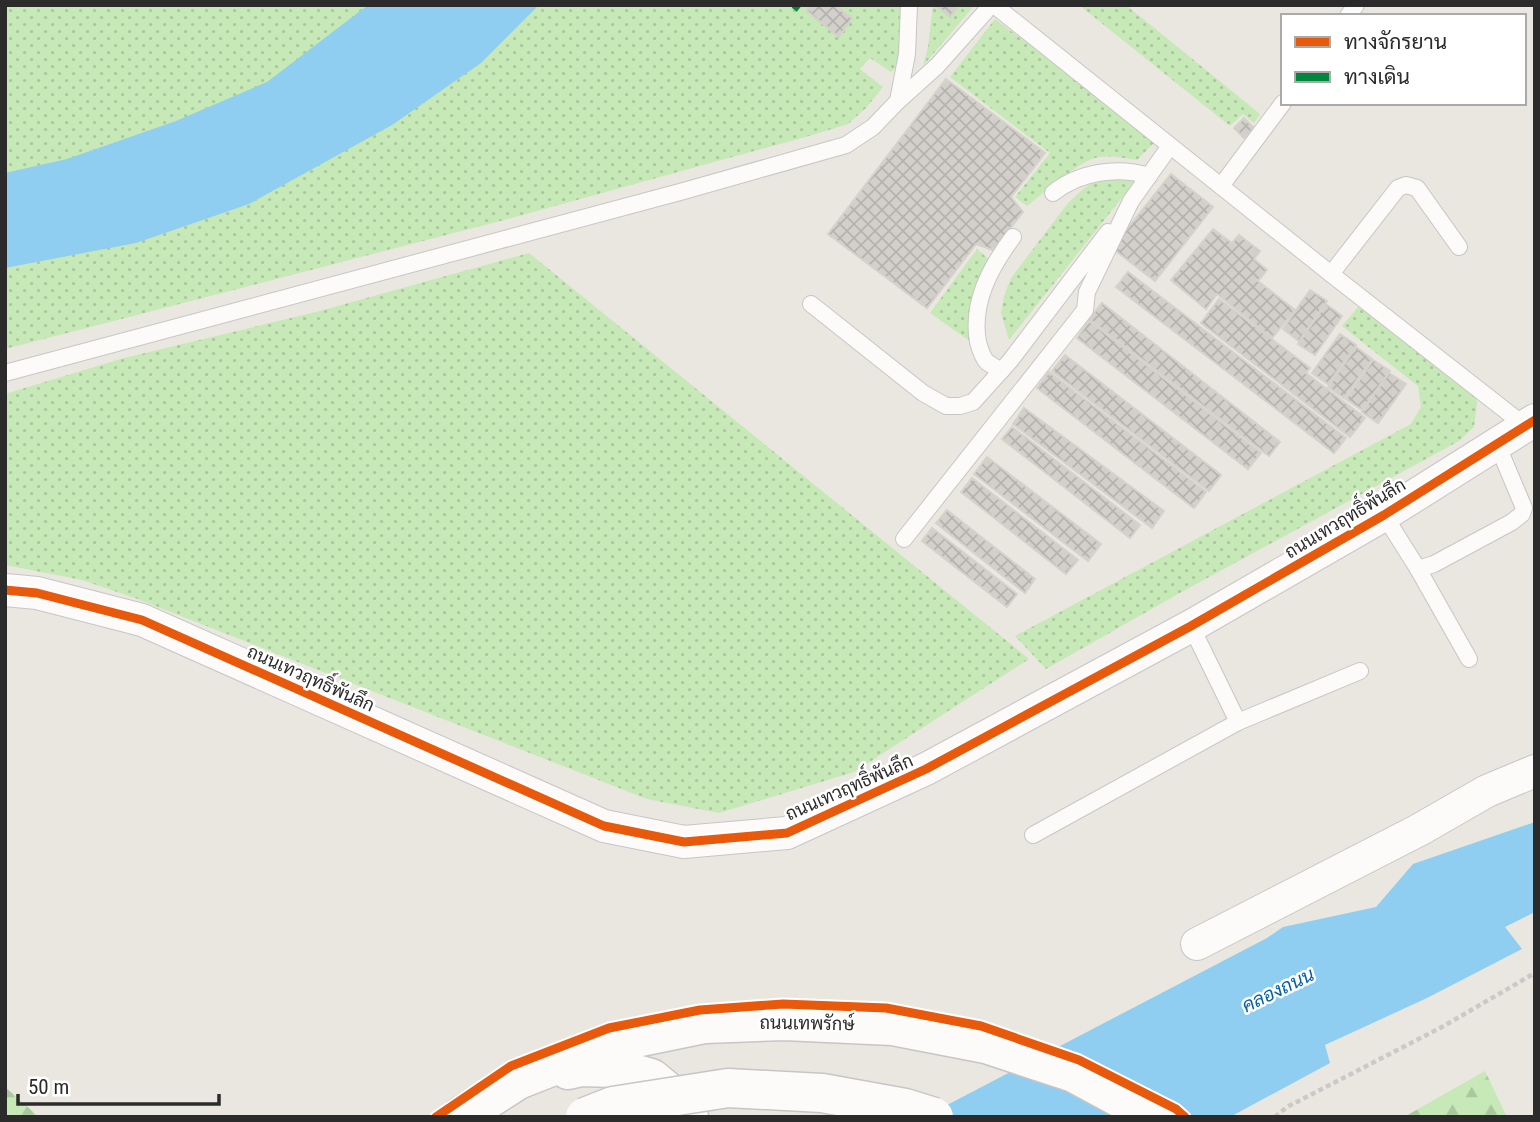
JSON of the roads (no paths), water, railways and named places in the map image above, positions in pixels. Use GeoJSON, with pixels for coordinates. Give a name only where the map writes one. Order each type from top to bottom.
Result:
{"type":"FeatureCollection","features":[{"type":"Feature","properties":{"kind":"main road","name":"ถนนเทพรักษ์"},"geometry":{"type":"LineString","coordinates":[[460,1117],[518,1080],[612,1043],[705,1024],[784,1021],[893,1026],[986,1044],[1074,1073],[1155,1117]]}},
{"type":"Feature","properties":{"kind":"main road"},"geometry":{"type":"LineString","coordinates":[[518,1080],[581,1067],[615,1068],[650,1077],[685,1106],[689,1117]]}},
{"type":"Feature","properties":{"kind":"main road"},"geometry":{"type":"LineString","coordinates":[[585,1117],[613,1107],[728,1088],[822,1093],[905,1108],[934,1117]]}},
{"type":"Feature","properties":{"kind":"street","name":"ถนนเทวฤทธิ์พันลึก"},"geometry":{"type":"LineString","coordinates":[[5,590],[37,593],[142,620],[604,826],[684,842],[787,833],[926,769],[1191,626],[1384,515],[1530,423]]}},
{"type":"Feature","properties":{"kind":"street"},"geometry":{"type":"LineString","coordinates":[[1197,944],[1419,831],[1486,791],[1535,771]]}},
{"type":"Feature","properties":{"kind":"lane"},"geometry":{"type":"LineString","coordinates":[[898,101],[906,54],[909,5]]}},
{"type":"Feature","properties":{"kind":"lane"},"geometry":{"type":"LineString","coordinates":[[5,373],[667,196],[846,145],[873,127],[937,66],[986,11],[987,5]]}},
{"type":"Feature","properties":{"kind":"lane"},"geometry":{"type":"LineString","coordinates":[[994,5],[1331,274],[1530,423]]}},
{"type":"Feature","properties":{"kind":"lane"},"geometry":{"type":"LineString","coordinates":[[1221,186],[1282,105]]}},
{"type":"Feature","properties":{"kind":"lane"},"geometry":{"type":"LineString","coordinates":[[811,304],[923,393],[946,406],[960,406],[973,401],[1001,371],[1132,201],[1170,146]]}},
{"type":"Feature","properties":{"kind":"lane"},"geometry":{"type":"LineString","coordinates":[[1053,193],[1064,184],[1091,174],[1112,171],[1137,172],[1149,176]]}},
{"type":"Feature","properties":{"kind":"lane"},"geometry":{"type":"LineString","coordinates":[[1331,274],[1398,188],[1406,185],[1417,188],[1459,247]]}},
{"type":"Feature","properties":{"kind":"lane"},"geometry":{"type":"LineString","coordinates":[[904,539],[1085,310],[1087,292],[1132,201]]}},
{"type":"Feature","properties":{"kind":"lane"},"geometry":{"type":"LineString","coordinates":[[1001,371],[986,361],[980,350],[975,324],[981,295],[998,257],[1013,237]]}},
{"type":"Feature","properties":{"kind":"lane"},"geometry":{"type":"LineString","coordinates":[[1418,569],[1434,564],[1522,514],[1524,508],[1497,444]]}},
{"type":"Feature","properties":{"kind":"lane"},"geometry":{"type":"LineString","coordinates":[[1384,515],[1469,659]]}},
{"type":"Feature","properties":{"kind":"lane"},"geometry":{"type":"LineString","coordinates":[[1191,626],[1238,722]]}},
{"type":"Feature","properties":{"kind":"lane"},"geometry":{"type":"LineString","coordinates":[[1033,835],[1238,722],[1360,671]]}},
{"type":"Feature","properties":{"kind":"water"},"geometry":{"type":"Polygon","coordinates":[[[368,5],[539,5],[481,63],[392,125],[249,204],[136,243],[5,268],[5,173],[67,159],[176,121],[267,82],[368,5]]]}},
{"type":"Feature","properties":{"kind":"water","name":"คลองถนน"},"geometry":{"type":"Polygon","coordinates":[[[1535,822],[1535,912],[1505,927],[1522,949],[1427,998],[1325,1045],[1330,1063],[1230,1117],[924,1117],[1267,938],[1283,927],[1376,907],[1413,864],[1535,822]]]}}]}
